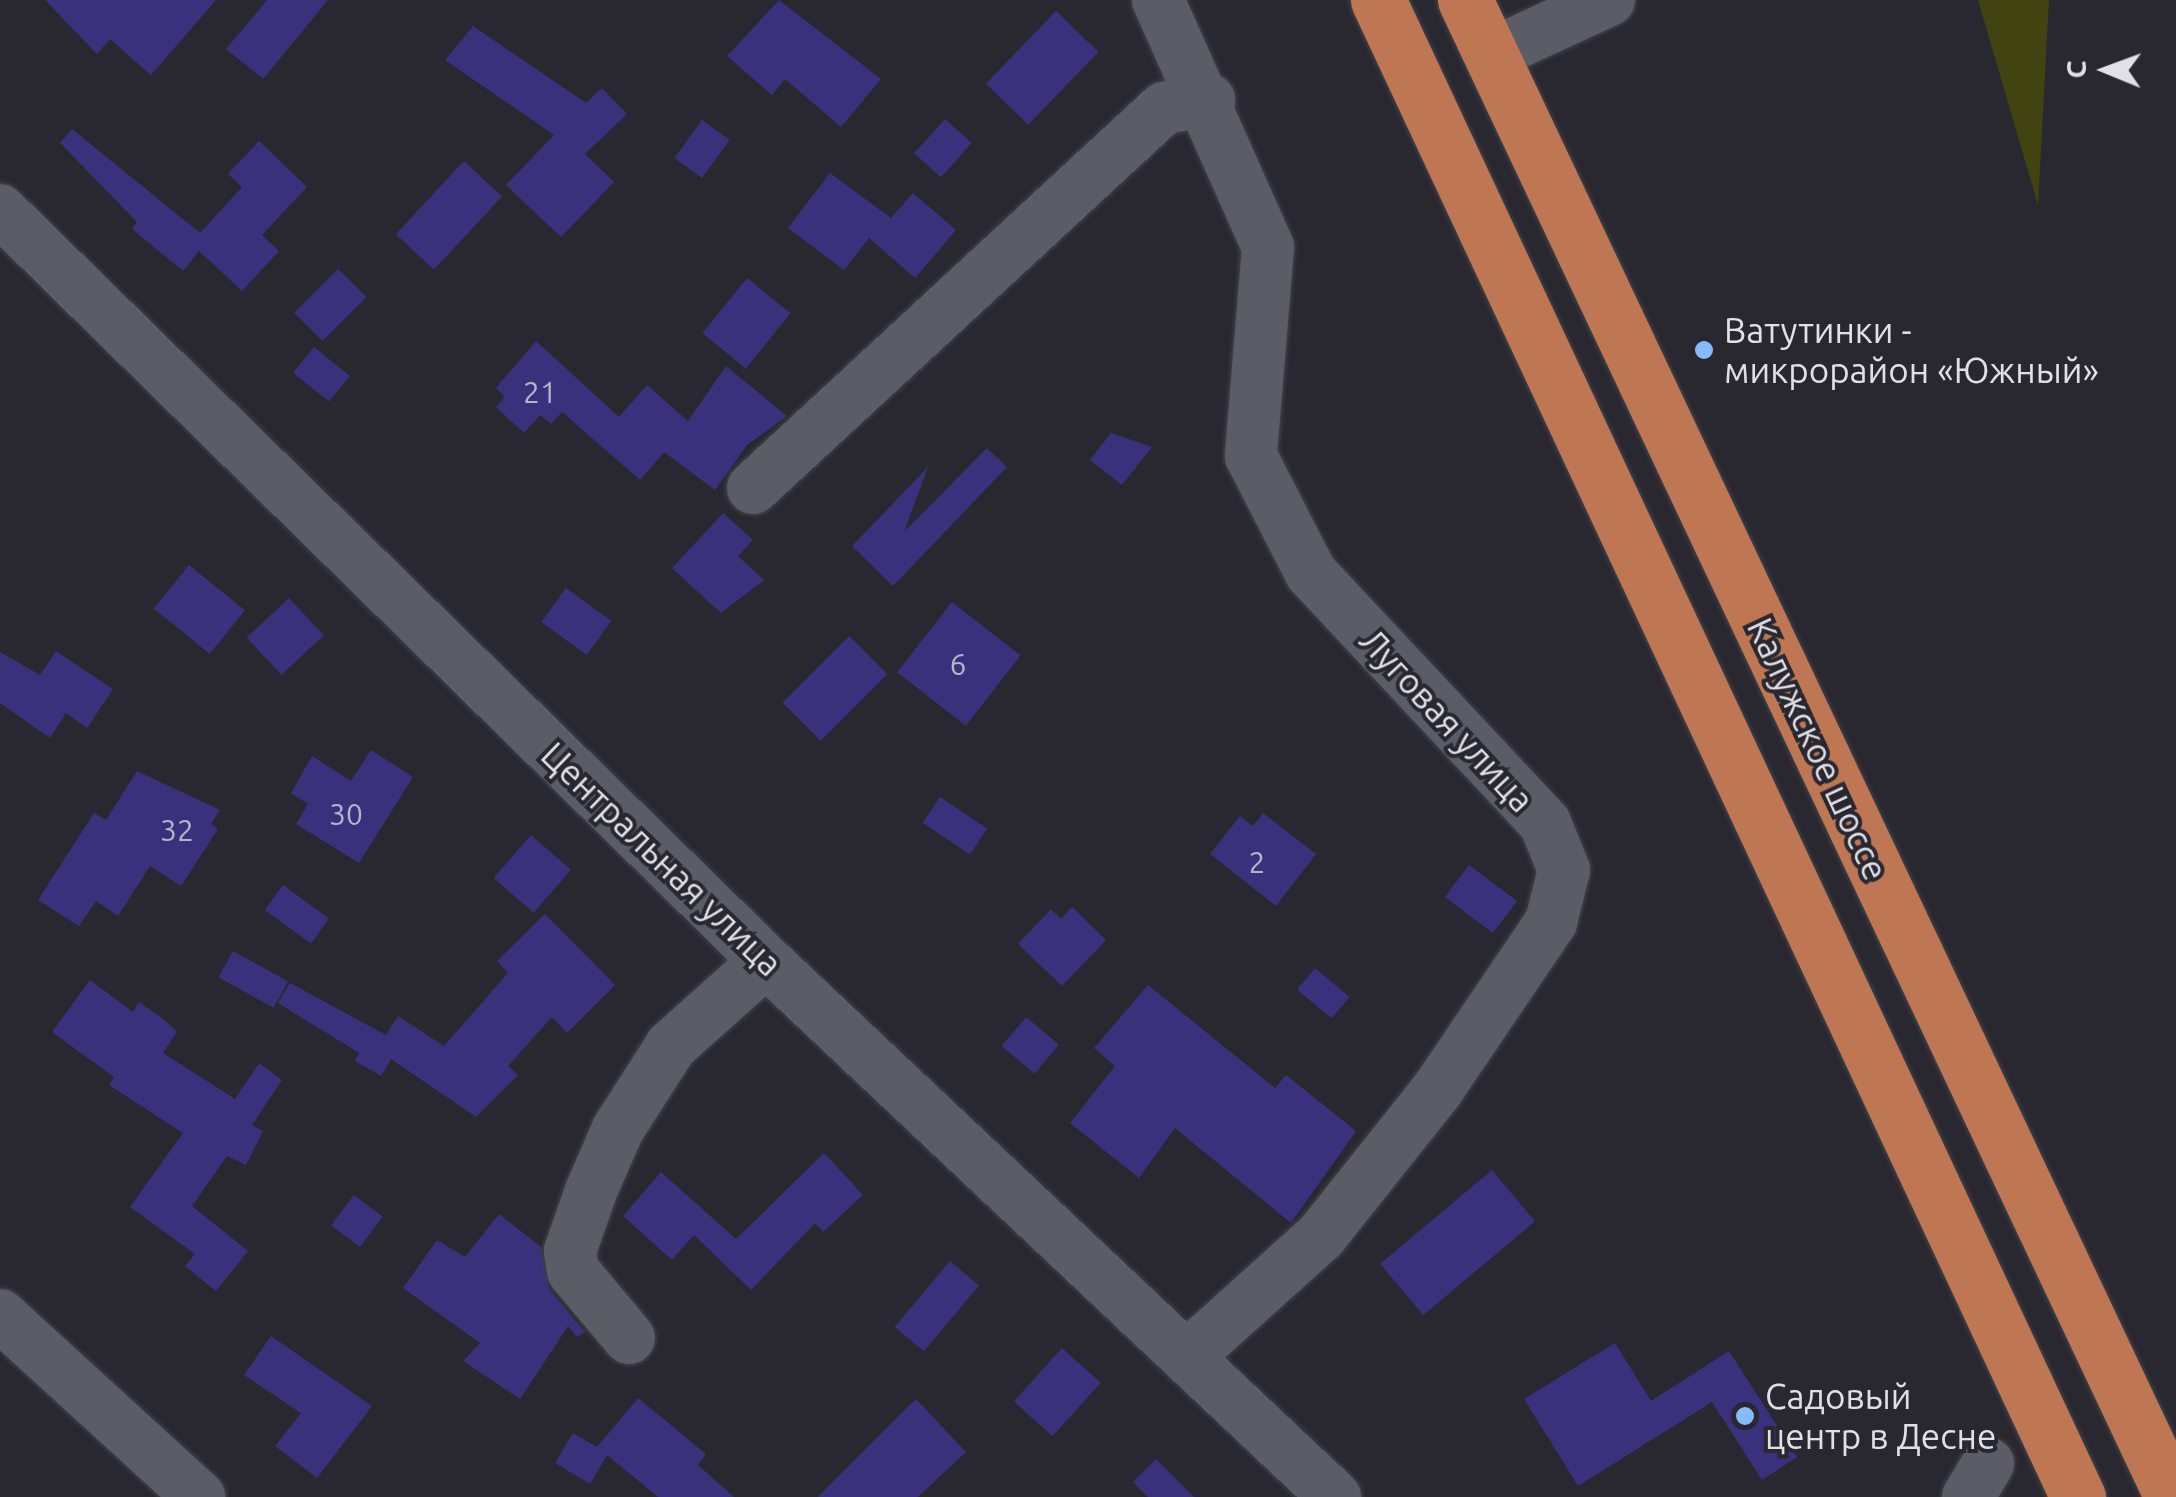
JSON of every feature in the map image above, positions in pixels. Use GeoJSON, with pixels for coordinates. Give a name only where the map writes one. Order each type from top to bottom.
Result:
{"type":"FeatureCollection","features":[{"type":"Feature","properties":{"kind":"highway"},"geometry":{"type":"LineString","coordinates":[[1378,0],[2078,1497]]}},
{"type":"Feature","properties":{"kind":"highway","name":"Калужское шоссе"},"geometry":{"type":"LineString","coordinates":[[1465,0],[2172,1497]]}},
{"type":"Feature","properties":{"kind":"street","name":"Луговая улица"},"geometry":{"type":"LineString","coordinates":[[1158,0],[1208,100],[1268,247],[1251,456],[1311,573],[1545,824],[1564,870],[1551,922],[1438,1089],[1321,1236],[1189,1355]]}},
{"type":"Feature","properties":{"kind":"street"},"geometry":{"type":"LineString","coordinates":[[1490,55],[1610,0]]}},
{"type":"Feature","properties":{"kind":"street"},"geometry":{"type":"LineString","coordinates":[[753,488],[1164,108],[1208,100]]}},
{"type":"Feature","properties":{"kind":"street","name":"Центральная улица"},"geometry":{"type":"LineString","coordinates":[[0,210],[766,961],[1189,1355],[1334,1497]]}},
{"type":"Feature","properties":{"kind":"street"},"geometry":{"type":"LineString","coordinates":[[629,1338],[573,1272],[586,1206],[618,1129],[671,1046],[766,961]]}},
{"type":"Feature","properties":{"kind":"street"},"geometry":{"type":"LineString","coordinates":[[0,1314],[199,1497]]}},
{"type":"Feature","properties":{"kind":"shaded area"},"geometry":{"type":"Polygon","coordinates":[[[1978,0],[2049,0],[2038,205],[1978,0]]]}},
{"type":"Feature","properties":{"kind":"building"},"geometry":{"type":"Polygon","coordinates":[[[45,0],[216,0],[151,75],[110,39],[97,54],[45,0]]]}},
{"type":"Feature","properties":{"kind":"building"},"geometry":{"type":"Polygon","coordinates":[[[267,0],[328,0],[263,79],[226,49],[267,0]]]}},
{"type":"Feature","properties":{"kind":"building"},"geometry":{"type":"Polygon","coordinates":[[[779,0],[881,79],[841,127],[785,79],[772,95],[727,56],[779,0]]]}},
{"type":"Feature","properties":{"kind":"building"},"geometry":{"type":"Polygon","coordinates":[[[1056,11],[1098,52],[1028,125],[986,84],[1056,11]]]}},
{"type":"Feature","properties":{"kind":"building"},"geometry":{"type":"Polygon","coordinates":[[[473,26],[586,103],[602,88],[627,114],[585,154],[614,182],[561,237],[506,185],[554,135],[445,60],[473,26]]]}},
{"type":"Feature","properties":{"kind":"building"},"geometry":{"type":"Polygon","coordinates":[[[945,119],[972,143],[941,177],[914,153],[945,119]]]}},
{"type":"Feature","properties":{"kind":"building"},"geometry":{"type":"Polygon","coordinates":[[[702,120],[730,140],[702,178],[674,158],[702,120]]]}},
{"type":"Feature","properties":{"kind":"building"},"geometry":{"type":"Polygon","coordinates":[[[72,129],[200,233],[242,187],[228,174],[259,141],[307,187],[262,235],[279,251],[242,291],[199,251],[183,271],[132,229],[137,222],[60,143],[72,129]]]}},
{"type":"Feature","properties":{"kind":"building"},"geometry":{"type":"Polygon","coordinates":[[[464,161],[502,196],[434,270],[396,234],[464,161]]]}},
{"type":"Feature","properties":{"kind":"building"},"geometry":{"type":"Polygon","coordinates":[[[830,173],[891,218],[913,193],[956,230],[915,278],[869,238],[844,270],[788,228],[830,173]]]}},
{"type":"Feature","properties":{"kind":"building"},"geometry":{"type":"Polygon","coordinates":[[[338,269],[366,297],[322,341],[294,313],[338,269]]]}},
{"type":"Feature","properties":{"kind":"building"},"geometry":{"type":"Polygon","coordinates":[[[747,278],[791,313],[746,368],[702,333],[747,278]]]}},
{"type":"Feature","properties":{"kind":"building"},"geometry":{"type":"Polygon","coordinates":[[[536,341],[619,417],[647,385],[688,421],[726,366],[787,416],[747,445],[715,490],[664,452],[640,480],[562,412],[551,424],[540,415],[524,433],[496,407],[505,397],[496,388],[536,341]]]}},
{"type":"Feature","properties":{"kind":"building"},"geometry":{"type":"Polygon","coordinates":[[[314,347],[350,376],[329,402],[293,373],[314,347]]]}},
{"type":"Feature","properties":{"kind":"building"},"geometry":{"type":"Polygon","coordinates":[[[1111,433],[1152,447],[1122,485],[1090,460],[1111,433]]]}},
{"type":"Feature","properties":{"kind":"building"},"geometry":{"type":"Polygon","coordinates":[[[987,448],[1007,467],[893,586],[852,546],[928,467],[904,532],[987,448]]]}},
{"type":"Feature","properties":{"kind":"building"},"geometry":{"type":"Polygon","coordinates":[[[723,513],[753,540],[738,556],[764,580],[721,613],[672,568],[723,513]]]}},
{"type":"Feature","properties":{"kind":"building"},"geometry":{"type":"Polygon","coordinates":[[[189,565],[245,610],[210,654],[154,609],[189,565]]]}},
{"type":"Feature","properties":{"kind":"building"},"geometry":{"type":"Polygon","coordinates":[[[566,588],[611,621],[587,655],[541,622],[566,588]]]}},
{"type":"Feature","properties":{"kind":"building"},"geometry":{"type":"Polygon","coordinates":[[[289,598],[324,635],[281,675],[247,638],[289,598]]]}},
{"type":"Feature","properties":{"kind":"building"},"geometry":{"type":"Polygon","coordinates":[[[952,602],[1021,656],[966,726],[897,672],[952,602]]]}},
{"type":"Feature","properties":{"kind":"building"},"geometry":{"type":"Polygon","coordinates":[[[849,636],[887,674],[821,741],[783,702],[849,636]]]}},
{"type":"Feature","properties":{"kind":"building"},"geometry":{"type":"Polygon","coordinates":[[[56,651],[113,689],[87,728],[66,713],[50,738],[0,703],[0,652],[40,675],[56,651]]]}},
{"type":"Feature","properties":{"kind":"building"},"geometry":{"type":"Polygon","coordinates":[[[371,750],[413,777],[359,863],[296,824],[308,804],[291,793],[312,756],[351,781],[371,750]]]}},
{"type":"Feature","properties":{"kind":"building"},"geometry":{"type":"Polygon","coordinates":[[[137,771],[220,810],[211,824],[218,829],[181,886],[150,866],[118,916],[96,901],[79,926],[38,900],[94,813],[106,820],[137,771]]]}},
{"type":"Feature","properties":{"kind":"building"},"geometry":{"type":"Polygon","coordinates":[[[940,797],[987,829],[970,855],[923,823],[940,797]]]}},
{"type":"Feature","properties":{"kind":"building"},"geometry":{"type":"Polygon","coordinates":[[[1263,813],[1316,854],[1276,906],[1210,854],[1240,816],[1253,826],[1263,813]]]}},
{"type":"Feature","properties":{"kind":"building"},"geometry":{"type":"Polygon","coordinates":[[[531,835],[571,870],[534,913],[494,878],[531,835]]]}},
{"type":"Feature","properties":{"kind":"building"},"geometry":{"type":"Polygon","coordinates":[[[1469,865],[1517,901],[1493,933],[1445,897],[1469,865]]]}},
{"type":"Feature","properties":{"kind":"building"},"geometry":{"type":"Polygon","coordinates":[[[283,885],[329,919],[311,944],[265,910],[283,885]]]}},
{"type":"Feature","properties":{"kind":"building"},"geometry":{"type":"Polygon","coordinates":[[[1072,907],[1106,940],[1062,986],[1018,944],[1051,909],[1061,919],[1072,907]]]}},
{"type":"Feature","properties":{"kind":"building"},"geometry":{"type":"Polygon","coordinates":[[[545,914],[615,985],[567,1033],[552,1017],[508,1066],[518,1075],[476,1117],[391,1059],[381,1076],[355,1061],[359,1053],[278,1003],[290,983],[386,1035],[398,1016],[444,1046],[508,973],[497,961],[545,914]]]}},
{"type":"Feature","properties":{"kind":"building"},"geometry":{"type":"Polygon","coordinates":[[[233,951],[288,982],[274,1008],[218,977],[233,951]]]}},
{"type":"Feature","properties":{"kind":"building"},"geometry":{"type":"Polygon","coordinates":[[[1315,968],[1349,997],[1331,1018],[1297,989],[1315,968]]]}},
{"type":"Feature","properties":{"kind":"building"},"geometry":{"type":"Polygon","coordinates":[[[90,980],[133,1012],[139,1002],[165,1020],[177,1032],[163,1053],[235,1099],[259,1063],[282,1080],[252,1125],[263,1131],[246,1165],[227,1156],[192,1206],[248,1251],[216,1291],[185,1266],[195,1254],[130,1207],[183,1133],[109,1085],[114,1077],[52,1032],[90,980]]]}},
{"type":"Feature","properties":{"kind":"building"},"geometry":{"type":"Polygon","coordinates":[[[1148,985],[1275,1088],[1286,1075],[1356,1131],[1291,1223],[1175,1128],[1139,1178],[1070,1123],[1115,1066],[1094,1048],[1148,985]]]}},
{"type":"Feature","properties":{"kind":"building"},"geometry":{"type":"Polygon","coordinates":[[[1026,1017],[1059,1045],[1035,1074],[1002,1046],[1026,1017]]]}},
{"type":"Feature","properties":{"kind":"building"},"geometry":{"type":"Polygon","coordinates":[[[824,1153],[863,1195],[823,1232],[815,1223],[751,1290],[694,1235],[672,1260],[623,1216],[661,1172],[736,1239],[824,1153]]]}},
{"type":"Feature","properties":{"kind":"building"},"geometry":{"type":"Polygon","coordinates":[[[1492,1170],[1535,1221],[1423,1315],[1380,1264],[1492,1170]]]}},
{"type":"Feature","properties":{"kind":"building"},"geometry":{"type":"Polygon","coordinates":[[[354,1195],[383,1217],[360,1247],[331,1225],[354,1195]]]}},
{"type":"Feature","properties":{"kind":"building"},"geometry":{"type":"Polygon","coordinates":[[[499,1214],[541,1247],[549,1289],[585,1332],[577,1337],[568,1326],[520,1399],[463,1361],[480,1343],[403,1288],[437,1240],[465,1257],[499,1214]]]}},
{"type":"Feature","properties":{"kind":"building"},"geometry":{"type":"Polygon","coordinates":[[[950,1261],[979,1285],[924,1351],[895,1327],[950,1261]]]}},
{"type":"Feature","properties":{"kind":"building"},"geometry":{"type":"Polygon","coordinates":[[[271,1336],[372,1406],[317,1478],[275,1446],[301,1413],[244,1375],[271,1336]]]}},
{"type":"Feature","properties":{"kind":"building"},"geometry":{"type":"Polygon","coordinates":[[[1615,1343],[1651,1401],[1729,1351],[1797,1457],[1762,1480],[1712,1402],[1578,1486],[1524,1399],[1615,1343]]]}},
{"type":"Feature","properties":{"kind":"building"},"geometry":{"type":"Polygon","coordinates":[[[1062,1348],[1101,1383],[1052,1436],[1014,1402],[1062,1348]]]}},
{"type":"Feature","properties":{"kind":"building"},"geometry":{"type":"Polygon","coordinates":[[[638,1398],[706,1454],[698,1465],[734,1497],[658,1497],[607,1455],[590,1484],[555,1463],[573,1433],[597,1447],[638,1398]]]}},
{"type":"Feature","properties":{"kind":"building"},"geometry":{"type":"Polygon","coordinates":[[[916,1399],[966,1452],[918,1497],[818,1497],[916,1399]]]}},
{"type":"Feature","properties":{"kind":"building"},"geometry":{"type":"Polygon","coordinates":[[[1156,1459],[1194,1497],[1148,1497],[1133,1482],[1156,1459]]]}},
{"type":"Feature","properties":{"kind":"place","name":"Ватутинки - микрорайон «Южный»"},"geometry":{"type":"Point","coordinates":[1704,350]}},
{"type":"Feature","properties":{"kind":"place","name":"Садовый центр в Десне"},"geometry":{"type":"Point","coordinates":[1745,1416]}}]}
